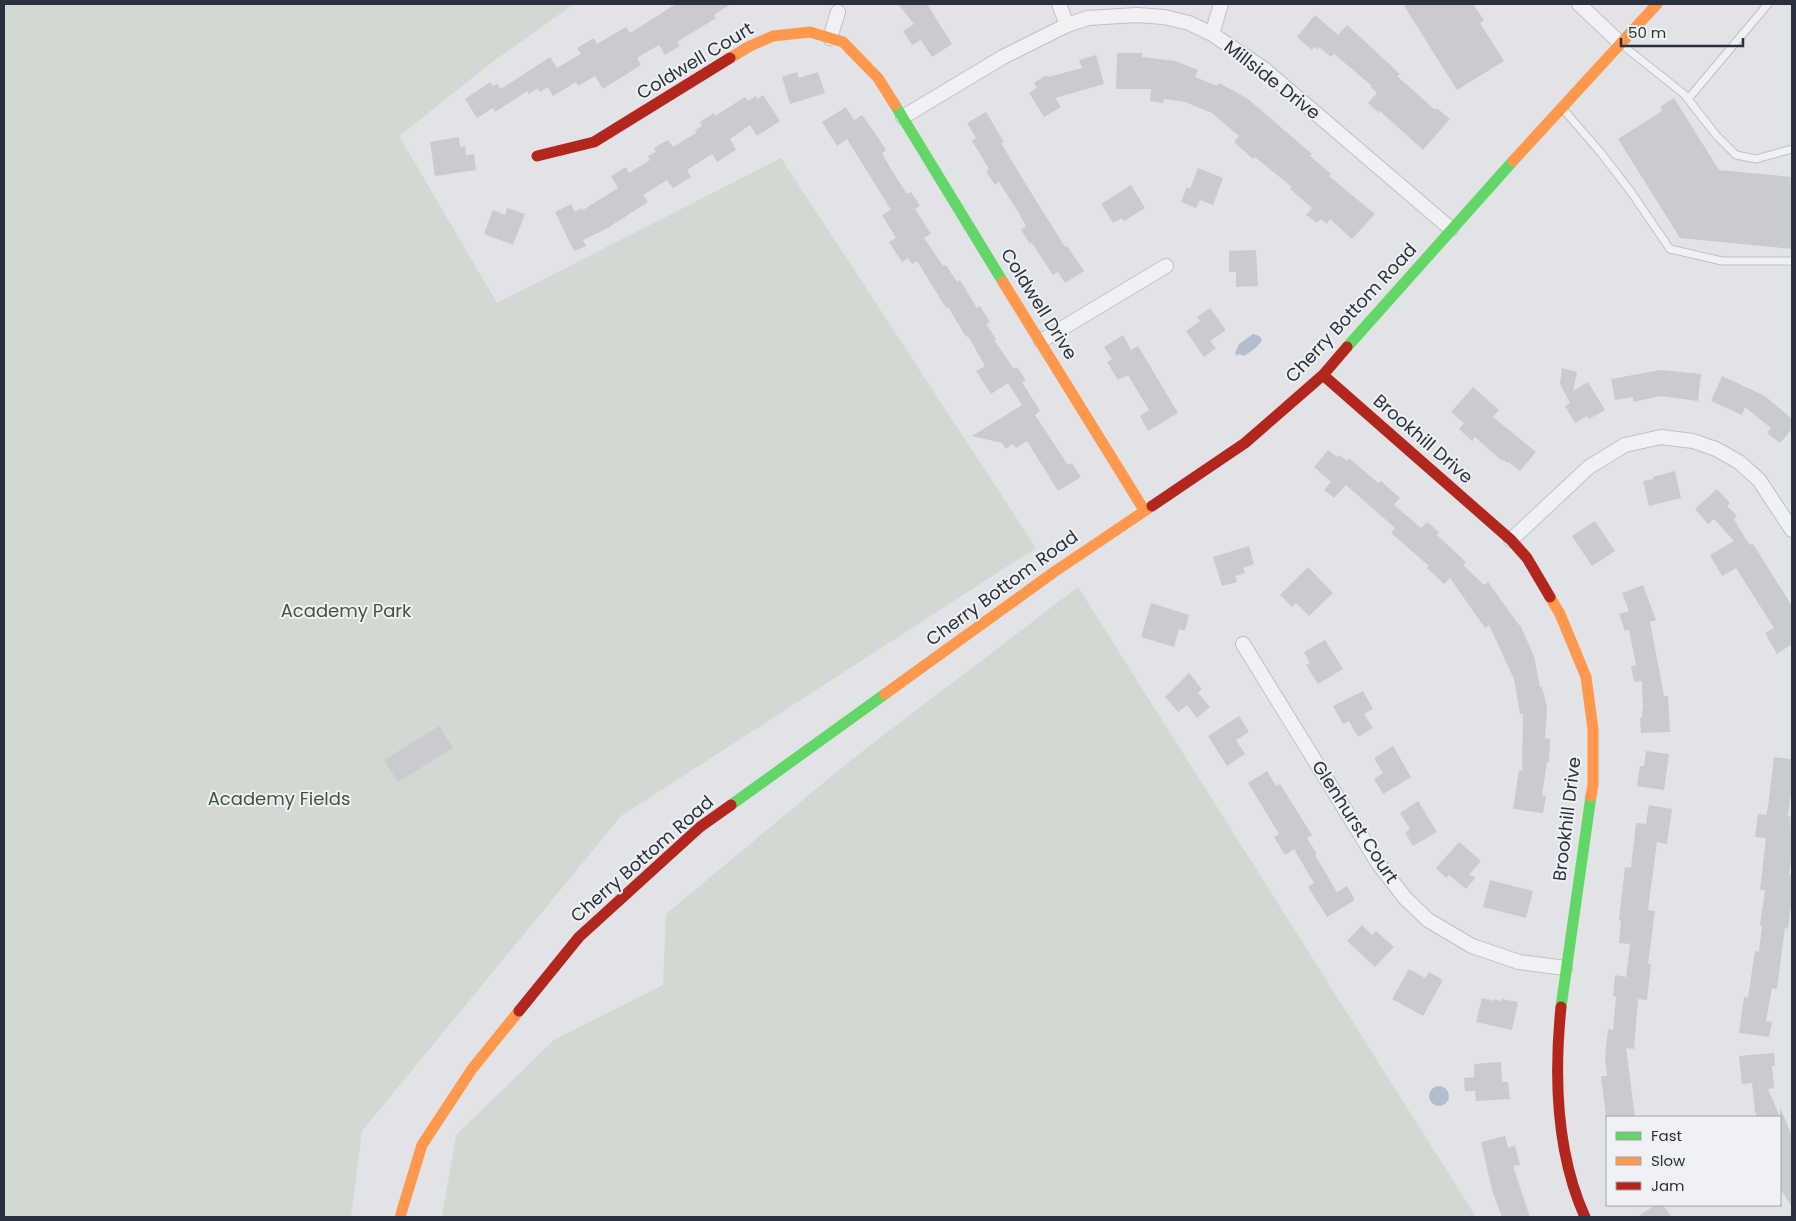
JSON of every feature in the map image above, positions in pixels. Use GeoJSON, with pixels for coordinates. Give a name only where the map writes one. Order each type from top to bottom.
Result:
{"type":"FeatureCollection","features":[{"type":"Feature","properties":{"kind":"street"},"geometry":{"type":"LineString","coordinates":[[1059,4],[1067,24]]}},
{"type":"Feature","properties":{"kind":"street"},"geometry":{"type":"LineString","coordinates":[[1212,34],[1221,4]]}},
{"type":"Feature","properties":{"kind":"street"},"geometry":{"type":"LineString","coordinates":[[1579,4],[1620,43]]}},
{"type":"Feature","properties":{"kind":"street","name":"Cherry Bottom Road"},"geometry":{"type":"LineString","coordinates":[[400,1217],[422,1145],[472,1069],[579,937],[700,827],[1029,589],[1245,443],[1322,375],[1451,229],[1657,4]]}},
{"type":"Feature","properties":{"kind":"street"},"geometry":{"type":"LineString","coordinates":[[830,38],[838,12]]}},
{"type":"Feature","properties":{"kind":"street","name":"Millside Drive"},"geometry":{"type":"LineString","coordinates":[[903,117],[1003,58],[1067,24],[1088,18],[1137,15],[1164,17],[1189,23],[1212,34],[1264,69],[1451,229]]}},
{"type":"Feature","properties":{"kind":"street","name":"Coldwell Court"},"geometry":{"type":"LineString","coordinates":[[537,156],[594,142],[750,46],[773,36],[810,32],[843,42],[878,78],[903,117]]}},
{"type":"Feature","properties":{"kind":"street","name":"Coldwell Drive"},"geometry":{"type":"LineString","coordinates":[[903,117],[1144,510]]}},
{"type":"Feature","properties":{"kind":"street"},"geometry":{"type":"LineString","coordinates":[[1041,341],[1166,266]]}},
{"type":"Feature","properties":{"kind":"street","name":"Brookhill Drive"},"geometry":{"type":"LineString","coordinates":[[1322,375],[1510,540],[1527,558],[1560,614],[1586,677],[1593,730],[1592,785],[1565,968],[1559,1029],[1558,1095],[1568,1170],[1585,1217]]}},
{"type":"Feature","properties":{"kind":"street"},"geometry":{"type":"LineString","coordinates":[[1510,540],[1589,467],[1625,445],[1660,437],[1693,441],[1716,449],[1739,462],[1759,480],[1792,530]]}},
{"type":"Feature","properties":{"kind":"street","name":"Glenhurst Court"},"geometry":{"type":"LineString","coordinates":[[1243,644],[1378,863],[1405,898],[1428,920],[1472,946],[1519,962],[1565,968]]}},
{"type":"Feature","properties":{"kind":"lane"},"geometry":{"type":"LineString","coordinates":[[1688,99],[1768,4]]}},
{"type":"Feature","properties":{"kind":"lane"},"geometry":{"type":"LineString","coordinates":[[1620,43],[1684,94],[1716,135],[1736,155],[1756,159],[1792,150]]}},
{"type":"Feature","properties":{"kind":"lane"},"geometry":{"type":"LineString","coordinates":[[1562,108],[1601,153],[1631,192],[1670,249],[1722,261],[1792,261]]}},
{"type":"Feature","properties":{"kind":"green space","name":"Academy Park"},"geometry":{"type":"Polygon","coordinates":[[[4,4],[574,4],[491,63],[399,136],[497,303],[781,158],[1036,548],[621,816],[362,1131],[351,1217],[4,1217],[4,4]]]}},
{"type":"Feature","properties":{"kind":"green space"},"geometry":{"type":"Polygon","coordinates":[[[1078,587],[1476,1217],[442,1217],[456,1135],[554,1040],[663,985],[666,914],[851,760],[1078,587]]]}},
{"type":"Feature","properties":{"kind":"water"},"geometry":{"type":"Polygon","coordinates":[[[1253,334],[1261,339],[1259,345],[1244,356],[1239,354],[1237,356],[1235,353],[1239,344],[1253,334]]]}},
{"type":"Feature","properties":{"kind":"water"},"geometry":{"type":"Polygon","coordinates":[[[1439,1086],[1446,1089],[1449,1096],[1446,1103],[1439,1106],[1432,1103],[1429,1096],[1432,1089],[1439,1086]]]}},
{"type":"Feature","properties":{"kind":"building"},"geometry":{"type":"Polygon","coordinates":[[[676,4],[731,4],[714,15],[716,18],[677,42],[680,46],[665,55],[659,45],[637,58],[641,65],[603,89],[595,76],[578,86],[576,82],[553,96],[548,87],[540,92],[538,88],[529,94],[527,91],[495,112],[493,108],[477,118],[465,99],[490,82],[493,86],[497,84],[501,89],[550,57],[557,68],[581,54],[577,48],[594,38],[597,44],[626,27],[630,33],[676,4]]]}},
{"type":"Feature","properties":{"kind":"building"},"geometry":{"type":"Polygon","coordinates":[[[898,4],[927,4],[952,44],[932,57],[921,40],[912,45],[903,31],[914,24],[898,4]]]}},
{"type":"Feature","properties":{"kind":"building"},"geometry":{"type":"Polygon","coordinates":[[[1403,4],[1473,4],[1484,20],[1480,23],[1504,61],[1457,90],[1403,4]]]}},
{"type":"Feature","properties":{"kind":"building"},"geometry":{"type":"Polygon","coordinates":[[[1315,15],[1338,35],[1347,25],[1400,74],[1397,76],[1434,109],[1438,109],[1450,119],[1423,150],[1380,111],[1379,113],[1368,103],[1377,93],[1372,86],[1334,54],[1331,57],[1319,47],[1317,49],[1314,47],[1312,50],[1297,37],[1315,15]]]}},
{"type":"Feature","properties":{"kind":"building"},"geometry":{"type":"Polygon","coordinates":[[[1117,53],[1142,53],[1142,57],[1175,61],[1198,70],[1195,77],[1217,86],[1219,83],[1248,99],[1312,154],[1310,156],[1331,174],[1329,176],[1375,214],[1352,239],[1330,219],[1327,224],[1321,219],[1317,223],[1306,215],[1312,208],[1290,189],[1292,187],[1255,157],[1253,159],[1234,142],[1239,136],[1212,113],[1185,102],[1164,99],[1163,103],[1150,101],[1151,89],[1116,89],[1117,53]]]}},
{"type":"Feature","properties":{"kind":"building"},"geometry":{"type":"Polygon","coordinates":[[[1096,55],[1104,84],[1055,98],[1061,107],[1044,117],[1029,93],[1037,88],[1034,83],[1046,75],[1048,77],[1082,68],[1079,60],[1096,55]]]}},
{"type":"Feature","properties":{"kind":"building"},"geometry":{"type":"Polygon","coordinates":[[[797,72],[799,78],[818,72],[825,93],[790,104],[782,77],[797,72]]]}},
{"type":"Feature","properties":{"kind":"building"},"geometry":{"type":"Polygon","coordinates":[[[763,95],[780,121],[757,136],[750,125],[730,139],[736,150],[717,162],[712,154],[687,170],[691,177],[673,188],[667,180],[643,195],[648,202],[606,229],[583,240],[586,246],[574,251],[555,212],[571,204],[575,212],[582,208],[583,210],[618,188],[611,176],[626,167],[629,173],[650,160],[648,156],[656,152],[654,148],[668,140],[673,147],[696,133],[695,130],[702,126],[700,122],[714,113],[715,116],[745,97],[748,101],[756,96],[758,99],[763,95]]]}},
{"type":"Feature","properties":{"kind":"building"},"geometry":{"type":"Polygon","coordinates":[[[1674,98],[1719,170],[1792,177],[1792,249],[1680,238],[1618,139],[1662,111],[1660,107],[1674,98]]]}},
{"type":"Feature","properties":{"kind":"building"},"geometry":{"type":"Polygon","coordinates":[[[846,107],[854,120],[862,115],[886,150],[882,153],[892,171],[907,194],[911,192],[920,206],[915,209],[931,234],[924,238],[943,266],[946,265],[957,282],[960,280],[977,308],[980,306],[990,322],[986,324],[996,339],[994,340],[1014,369],[1017,367],[1026,380],[1022,382],[1040,411],[1035,415],[1068,465],[1072,463],[1081,477],[1058,491],[1027,441],[1016,448],[1013,444],[1006,449],[1002,443],[972,436],[1022,405],[1008,383],[991,394],[976,371],[985,366],[968,336],[966,337],[948,307],[946,308],[917,261],[912,264],[908,258],[902,262],[889,242],[896,238],[882,215],[891,210],[847,139],[837,146],[822,122],[846,107]]]}},
{"type":"Feature","properties":{"kind":"building"},"geometry":{"type":"Polygon","coordinates":[[[986,112],[1004,142],[1001,143],[1035,199],[1065,247],[1067,246],[1084,271],[1065,283],[1058,272],[1053,275],[1032,243],[1030,244],[1021,230],[1026,226],[1017,210],[999,182],[995,185],[986,171],[989,169],[972,141],[976,138],[967,123],[986,112]]]}},
{"type":"Feature","properties":{"kind":"building"},"geometry":{"type":"Polygon","coordinates":[[[459,137],[460,147],[465,146],[466,155],[474,154],[476,170],[435,176],[430,142],[459,137]]]}},
{"type":"Feature","properties":{"kind":"building"},"geometry":{"type":"Polygon","coordinates":[[[1198,168],[1223,178],[1213,205],[1200,200],[1196,208],[1181,202],[1187,187],[1190,189],[1198,168]]]}},
{"type":"Feature","properties":{"kind":"building"},"geometry":{"type":"Polygon","coordinates":[[[1131,185],[1145,208],[1124,221],[1122,218],[1113,223],[1101,204],[1131,185]]]}},
{"type":"Feature","properties":{"kind":"building"},"geometry":{"type":"Polygon","coordinates":[[[507,208],[525,214],[513,245],[484,234],[493,210],[505,215],[507,208]]]}},
{"type":"Feature","properties":{"kind":"building"},"geometry":{"type":"Polygon","coordinates":[[[1256,250],[1258,286],[1236,287],[1236,272],[1229,272],[1229,251],[1256,250]]]}},
{"type":"Feature","properties":{"kind":"building"},"geometry":{"type":"Polygon","coordinates":[[[1210,308],[1226,330],[1210,341],[1216,348],[1204,357],[1186,331],[1200,321],[1197,317],[1210,308]]]}},
{"type":"Feature","properties":{"kind":"building"},"geometry":{"type":"Polygon","coordinates":[[[1123,335],[1131,350],[1138,346],[1178,413],[1148,431],[1140,416],[1149,410],[1128,375],[1118,380],[1107,362],[1112,359],[1104,347],[1123,335]]]}},
{"type":"Feature","properties":{"kind":"building"},"geometry":{"type":"Polygon","coordinates":[[[1562,368],[1577,372],[1573,391],[1588,382],[1605,410],[1589,419],[1587,416],[1575,423],[1565,406],[1570,403],[1560,384],[1562,368]]]}},
{"type":"Feature","properties":{"kind":"building"},"geometry":{"type":"Polygon","coordinates":[[[1661,370],[1701,374],[1698,401],[1660,396],[1634,402],[1633,397],[1615,400],[1611,379],[1661,370]]]}},
{"type":"Feature","properties":{"kind":"building"},"geometry":{"type":"Polygon","coordinates":[[[1722,376],[1765,396],[1792,419],[1792,429],[1780,443],[1767,433],[1771,428],[1745,407],[1742,415],[1711,401],[1722,376]]]}},
{"type":"Feature","properties":{"kind":"building"},"geometry":{"type":"Polygon","coordinates":[[[1473,387],[1499,410],[1493,417],[1536,452],[1520,471],[1509,462],[1502,461],[1475,437],[1472,441],[1459,429],[1464,423],[1451,412],[1473,387]]]}},
{"type":"Feature","properties":{"kind":"building"},"geometry":{"type":"Polygon","coordinates":[[[1328,450],[1337,457],[1339,455],[1347,461],[1349,458],[1378,483],[1381,481],[1400,498],[1394,505],[1421,528],[1427,522],[1439,532],[1437,535],[1466,562],[1463,565],[1484,585],[1488,582],[1520,625],[1534,656],[1540,687],[1542,687],[1544,693],[1547,709],[1545,738],[1550,739],[1549,762],[1547,762],[1542,795],[1546,796],[1543,813],[1513,809],[1519,770],[1522,771],[1523,714],[1520,714],[1514,679],[1489,625],[1485,628],[1450,578],[1444,584],[1427,568],[1429,566],[1391,533],[1395,528],[1346,485],[1334,498],[1324,490],[1331,482],[1314,467],[1328,450]]]}},
{"type":"Feature","properties":{"kind":"building"},"geometry":{"type":"Polygon","coordinates":[[[1675,471],[1681,498],[1649,506],[1643,481],[1675,471]]]}},
{"type":"Feature","properties":{"kind":"building"},"geometry":{"type":"Polygon","coordinates":[[[1717,489],[1730,503],[1727,506],[1737,516],[1734,519],[1747,541],[1751,545],[1753,544],[1792,606],[1792,644],[1777,654],[1765,633],[1774,628],[1736,568],[1722,576],[1710,555],[1734,541],[1714,519],[1708,524],[1695,509],[1717,489]]]}},
{"type":"Feature","properties":{"kind":"building"},"geometry":{"type":"Polygon","coordinates":[[[1595,521],[1615,551],[1592,566],[1572,536],[1595,521]]]}},
{"type":"Feature","properties":{"kind":"building"},"geometry":{"type":"Polygon","coordinates":[[[1249,546],[1254,564],[1243,568],[1245,573],[1235,576],[1237,582],[1222,586],[1213,557],[1249,546]]]}},
{"type":"Feature","properties":{"kind":"building"},"geometry":{"type":"Polygon","coordinates":[[[1308,567],[1333,593],[1309,616],[1296,603],[1292,607],[1280,595],[1308,567]]]}},
{"type":"Feature","properties":{"kind":"building"},"geometry":{"type":"Polygon","coordinates":[[[1643,585],[1656,620],[1650,622],[1664,696],[1668,696],[1670,732],[1641,733],[1640,718],[1642,718],[1643,710],[1642,681],[1634,682],[1631,666],[1636,665],[1629,630],[1625,631],[1619,614],[1629,611],[1622,593],[1643,585]]]}},
{"type":"Feature","properties":{"kind":"building"},"geometry":{"type":"Polygon","coordinates":[[[1151,603],[1189,615],[1185,631],[1179,629],[1174,647],[1141,637],[1151,603]]]}},
{"type":"Feature","properties":{"kind":"building"},"geometry":{"type":"Polygon","coordinates":[[[1325,640],[1343,669],[1318,684],[1306,665],[1310,663],[1304,652],[1325,640]]]}},
{"type":"Feature","properties":{"kind":"building"},"geometry":{"type":"Polygon","coordinates":[[[1189,673],[1202,689],[1198,693],[1210,707],[1197,718],[1187,705],[1178,712],[1165,697],[1189,673]]]}},
{"type":"Feature","properties":{"kind":"building"},"geometry":{"type":"Polygon","coordinates":[[[1363,691],[1373,709],[1364,714],[1373,728],[1358,737],[1349,721],[1343,724],[1333,706],[1363,691]]]}},
{"type":"Feature","properties":{"kind":"building"},"geometry":{"type":"Polygon","coordinates":[[[1239,716],[1249,732],[1236,740],[1245,754],[1227,766],[1208,736],[1239,716]]]}},
{"type":"Feature","properties":{"kind":"building"},"geometry":{"type":"Polygon","coordinates":[[[439,726],[453,748],[398,782],[384,760],[439,726]]]}},
{"type":"Feature","properties":{"kind":"building"},"geometry":{"type":"Polygon","coordinates":[[[1393,746],[1411,777],[1383,794],[1374,779],[1383,773],[1374,758],[1393,746]]]}},
{"type":"Feature","properties":{"kind":"building"},"geometry":{"type":"Polygon","coordinates":[[[1646,751],[1669,754],[1664,790],[1637,786],[1640,766],[1644,766],[1646,751]]]}},
{"type":"Feature","properties":{"kind":"building"},"geometry":{"type":"Polygon","coordinates":[[[1774,757],[1792,759],[1792,786],[1788,816],[1791,817],[1790,825],[1792,826],[1792,852],[1789,875],[1792,875],[1792,897],[1788,929],[1785,928],[1777,989],[1772,988],[1766,1021],[1772,1022],[1769,1037],[1739,1033],[1744,997],[1748,998],[1755,951],[1759,952],[1762,926],[1760,925],[1765,890],[1760,890],[1766,838],[1755,837],[1758,814],[1766,815],[1768,807],[1774,757]]]}},
{"type":"Feature","properties":{"kind":"building"},"geometry":{"type":"Polygon","coordinates":[[[1267,771],[1276,786],[1280,784],[1312,835],[1307,838],[1337,892],[1347,886],[1355,900],[1327,917],[1308,887],[1314,883],[1294,849],[1285,855],[1274,837],[1279,834],[1248,783],[1267,771]]]}},
{"type":"Feature","properties":{"kind":"building"},"geometry":{"type":"Polygon","coordinates":[[[1418,801],[1437,832],[1413,846],[1405,833],[1410,829],[1400,813],[1418,801]]]}},
{"type":"Feature","properties":{"kind":"building"},"geometry":{"type":"Polygon","coordinates":[[[1649,805],[1672,809],[1667,844],[1657,842],[1648,910],[1655,911],[1648,964],[1651,964],[1647,1000],[1638,999],[1634,1049],[1626,1048],[1635,1116],[1606,1117],[1601,1076],[1607,1076],[1605,1057],[1608,1029],[1613,1030],[1616,997],[1613,996],[1615,975],[1626,977],[1630,944],[1619,943],[1621,921],[1619,920],[1625,867],[1631,868],[1636,823],[1646,824],[1649,805]]]}},
{"type":"Feature","properties":{"kind":"building"},"geometry":{"type":"Polygon","coordinates":[[[1459,842],[1481,861],[1469,875],[1476,877],[1466,889],[1449,875],[1446,878],[1436,868],[1459,842]]]}},
{"type":"Feature","properties":{"kind":"building"},"geometry":{"type":"Polygon","coordinates":[[[1490,880],[1533,891],[1526,918],[1483,907],[1490,880]]]}},
{"type":"Feature","properties":{"kind":"building"},"geometry":{"type":"Polygon","coordinates":[[[1362,925],[1372,935],[1376,931],[1394,947],[1375,967],[1347,941],[1362,925]]]}},
{"type":"Feature","properties":{"kind":"building"},"geometry":{"type":"Polygon","coordinates":[[[1409,969],[1425,978],[1429,972],[1443,980],[1423,1016],[1392,999],[1409,969]]]}},
{"type":"Feature","properties":{"kind":"building"},"geometry":{"type":"Polygon","coordinates":[[[1482,998],[1494,1001],[1494,999],[1501,1001],[1502,999],[1518,1002],[1512,1030],[1476,1022],[1482,998]]]}},
{"type":"Feature","properties":{"kind":"building"},"geometry":{"type":"Polygon","coordinates":[[[1774,1053],[1775,1066],[1772,1066],[1774,1088],[1768,1089],[1780,1116],[1757,1116],[1752,1083],[1742,1084],[1739,1056],[1774,1053]]]}},
{"type":"Feature","properties":{"kind":"building"},"geometry":{"type":"Polygon","coordinates":[[[1501,1062],[1502,1082],[1508,1082],[1510,1099],[1476,1101],[1475,1091],[1465,1091],[1464,1078],[1474,1077],[1474,1064],[1501,1062]]]}},
{"type":"Feature","properties":{"kind":"building"},"geometry":{"type":"Polygon","coordinates":[[[1780,1107],[1792,1136],[1792,1207],[1781,1190],[1780,1107]]]}},
{"type":"Feature","properties":{"kind":"building"},"geometry":{"type":"Polygon","coordinates":[[[1505,1136],[1508,1147],[1515,1146],[1520,1165],[1513,1166],[1530,1217],[1502,1217],[1492,1190],[1481,1142],[1505,1136]]]}},
{"type":"Feature","properties":{"kind":"building"},"geometry":{"type":"Polygon","coordinates":[[[1654,1206],[1664,1206],[1672,1217],[1637,1217],[1654,1206]]]}},
{"type":"Feature","properties":{"kind":"traffic: fast"},"geometry":{"type":"LineString","coordinates":[[895,105],[1003,282]]}},
{"type":"Feature","properties":{"kind":"traffic: fast"},"geometry":{"type":"LineString","coordinates":[[1347,347],[1513,161]]}},
{"type":"Feature","properties":{"kind":"traffic: fast"},"geometry":{"type":"LineString","coordinates":[[731,805],[885,694]]}},
{"type":"Feature","properties":{"kind":"traffic: fast"},"geometry":{"type":"LineString","coordinates":[[1561,1007],[1591,796]]}},
{"type":"Feature","properties":{"kind":"traffic: slow"},"geometry":{"type":"LineString","coordinates":[[1513,161],[1657,4]]}},
{"type":"Feature","properties":{"kind":"traffic: slow"},"geometry":{"type":"LineString","coordinates":[[730,58],[750,46],[773,36],[810,32],[843,42],[878,78],[895,105]]}},
{"type":"Feature","properties":{"kind":"traffic: slow"},"geometry":{"type":"LineString","coordinates":[[1003,282],[1144,510]]}},
{"type":"Feature","properties":{"kind":"traffic: slow"},"geometry":{"type":"LineString","coordinates":[[885,694],[1054,572],[1152,506]]}},
{"type":"Feature","properties":{"kind":"traffic: slow"},"geometry":{"type":"LineString","coordinates":[[1550,597],[1560,614],[1586,677],[1593,729],[1593,785],[1591,796]]}},
{"type":"Feature","properties":{"kind":"traffic: slow"},"geometry":{"type":"LineString","coordinates":[[400,1217],[422,1145],[472,1069],[519,1011]]}},
{"type":"Feature","properties":{"kind":"traffic: jam"},"geometry":{"type":"LineString","coordinates":[[537,156],[594,142],[730,58]]}},
{"type":"Feature","properties":{"kind":"traffic: jam"},"geometry":{"type":"LineString","coordinates":[[1152,506],[1245,443],[1323,375],[1347,347]]}},
{"type":"Feature","properties":{"kind":"traffic: jam"},"geometry":{"type":"LineString","coordinates":[[1323,375],[1511,540],[1527,558],[1550,597]]}},
{"type":"Feature","properties":{"kind":"traffic: jam"},"geometry":{"type":"LineString","coordinates":[[519,1011],[579,937],[700,827],[731,805]]}},
{"type":"Feature","properties":{"kind":"traffic: jam"},"geometry":{"type":"LineString","coordinates":[[1561,1007],[1558,1087],[1563,1141],[1575,1192],[1585,1217]]}},
{"type":"Feature","properties":{"kind":"park label","name":"Academy Fields"},"geometry":{"type":"Point","coordinates":[279,799]}}]}
